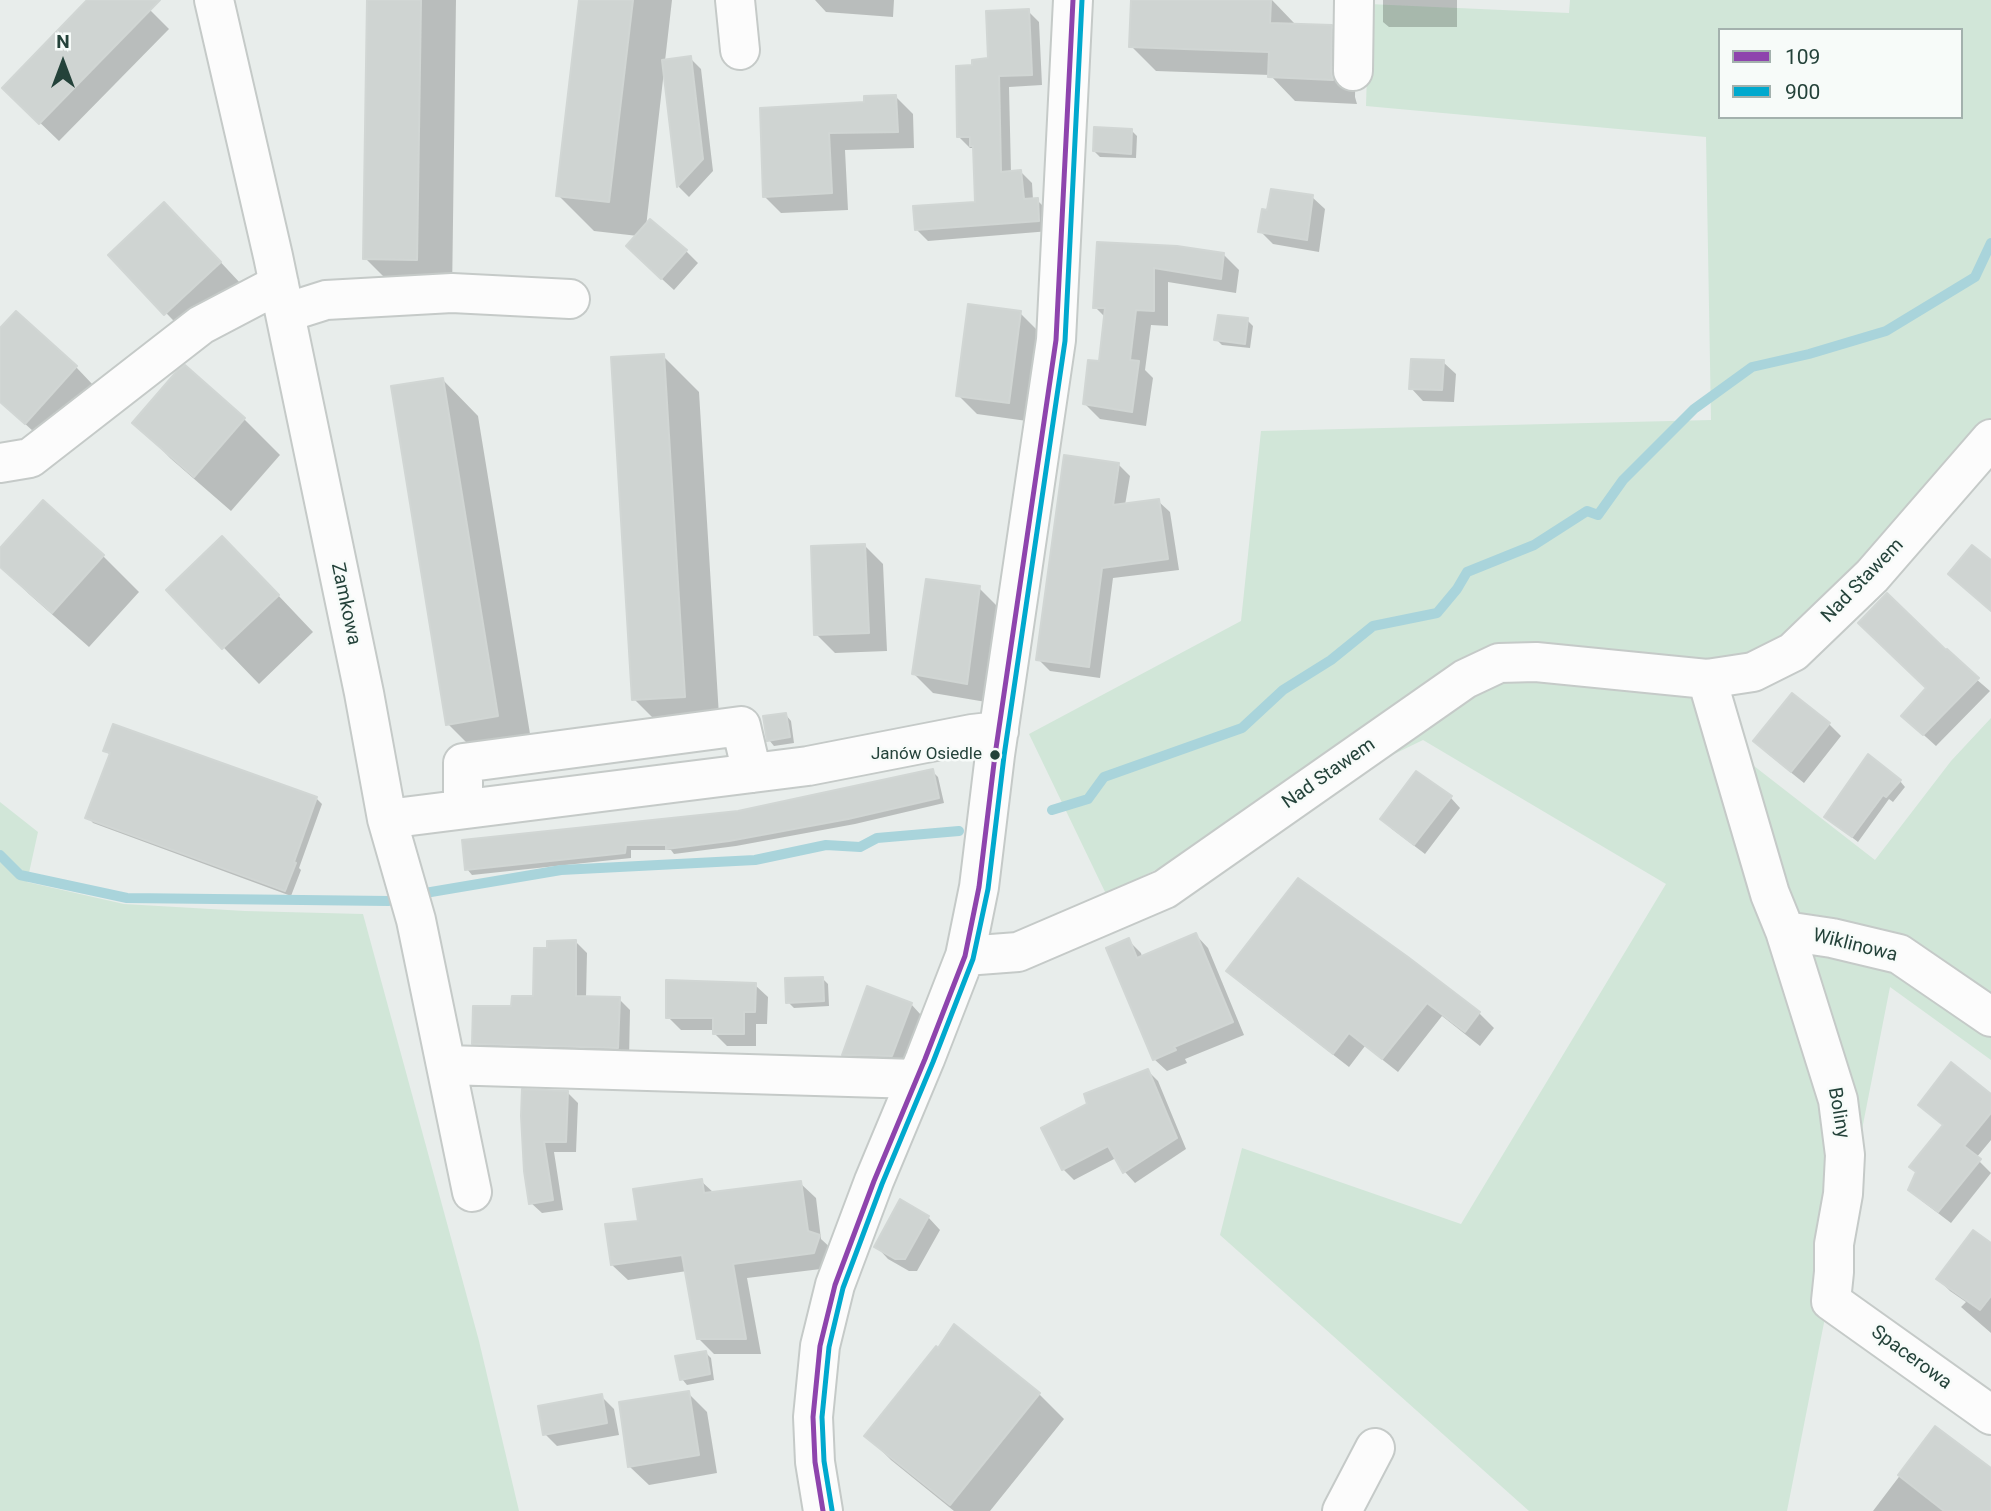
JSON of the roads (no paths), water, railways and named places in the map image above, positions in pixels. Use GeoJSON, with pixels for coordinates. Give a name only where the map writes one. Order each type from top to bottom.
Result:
{"type":"FeatureCollection","features":[{"type":"Feature","properties":{"kind":"street","name":"Zamkowa"},"geometry":{"type":"LineString","coordinates":[[214,0],[282,299],[364,693],[387,819],[416,919],[472,1192]]}},
{"type":"Feature","properties":{"kind":"street"},"geometry":{"type":"LineString","coordinates":[[735,0],[740,50]]}},
{"type":"Feature","properties":{"kind":"street"},"geometry":{"type":"LineString","coordinates":[[823,1511],[815,1462],[813,1417],[820,1346],[835,1284],[873,1181],[965,956],[979,887],[1056,341],[1073,0]]}},
{"type":"Feature","properties":{"kind":"street"},"geometry":{"type":"LineString","coordinates":[[1353,71],[1354,0]]}},
{"type":"Feature","properties":{"kind":"street"},"geometry":{"type":"LineString","coordinates":[[0,463],[30,458],[201,325],[282,299],[326,300],[452,293],[570,299]]}},
{"type":"Feature","properties":{"kind":"street","name":"Nad Stawem"},"geometry":{"type":"LineString","coordinates":[[965,956],[1018,952],[1165,889],[1465,679],[1499,663],[1536,662],[1707,678],[1753,672],[1793,652],[1872,576],[1991,439]]}},
{"type":"Feature","properties":{"kind":"street"},"geometry":{"type":"LineString","coordinates":[[1707,678],[1770,894],[1785,932]]}},
{"type":"Feature","properties":{"kind":"street"},"geometry":{"type":"LineString","coordinates":[[387,819],[808,766],[999,731]]}},
{"type":"Feature","properties":{"kind":"street","name":"Wiklinowa"},"geometry":{"type":"LineString","coordinates":[[1785,932],[1832,938],[1899,954],[1991,1017]]}},
{"type":"Feature","properties":{"kind":"street","name":"Boliny"},"geometry":{"type":"LineString","coordinates":[[1785,932],[1838,1100],[1840,1114],[1845,1155],[1843,1194],[1834,1244],[1831,1301]]}},
{"type":"Feature","properties":{"kind":"street"},"geometry":{"type":"LineString","coordinates":[[446,1065],[916,1079]]}},
{"type":"Feature","properties":{"kind":"street","name":"Spacerowa"},"geometry":{"type":"LineString","coordinates":[[1831,1301],[1991,1415]]}},
{"type":"Feature","properties":{"kind":"street"},"geometry":{"type":"LineString","coordinates":[[1342,1511],[1375,1448]]}},
{"type":"Feature","properties":{"kind":"waterway"},"geometry":{"type":"LineString","coordinates":[[1052,810],[1088,799],[1104,777],[1242,728],[1283,690],[1331,660],[1373,626],[1437,613],[1467,572],[1534,545],[1587,511],[1598,515],[1623,480],[1694,409],[1752,367],[1809,354],[1886,331],[1975,277],[1991,243]]}},
{"type":"Feature","properties":{"kind":"waterway"},"geometry":{"type":"LineString","coordinates":[[425,893],[561,870],[755,860],[826,845],[860,847],[877,838],[959,831]]}},
{"type":"Feature","properties":{"kind":"waterway"},"geometry":{"type":"LineString","coordinates":[[0,855],[20,875],[127,898],[389,901]]}},
{"type":"Feature","properties":{"kind":"place","name":"Janów Osiedle"},"geometry":{"type":"Point","coordinates":[995,755]}}]}
